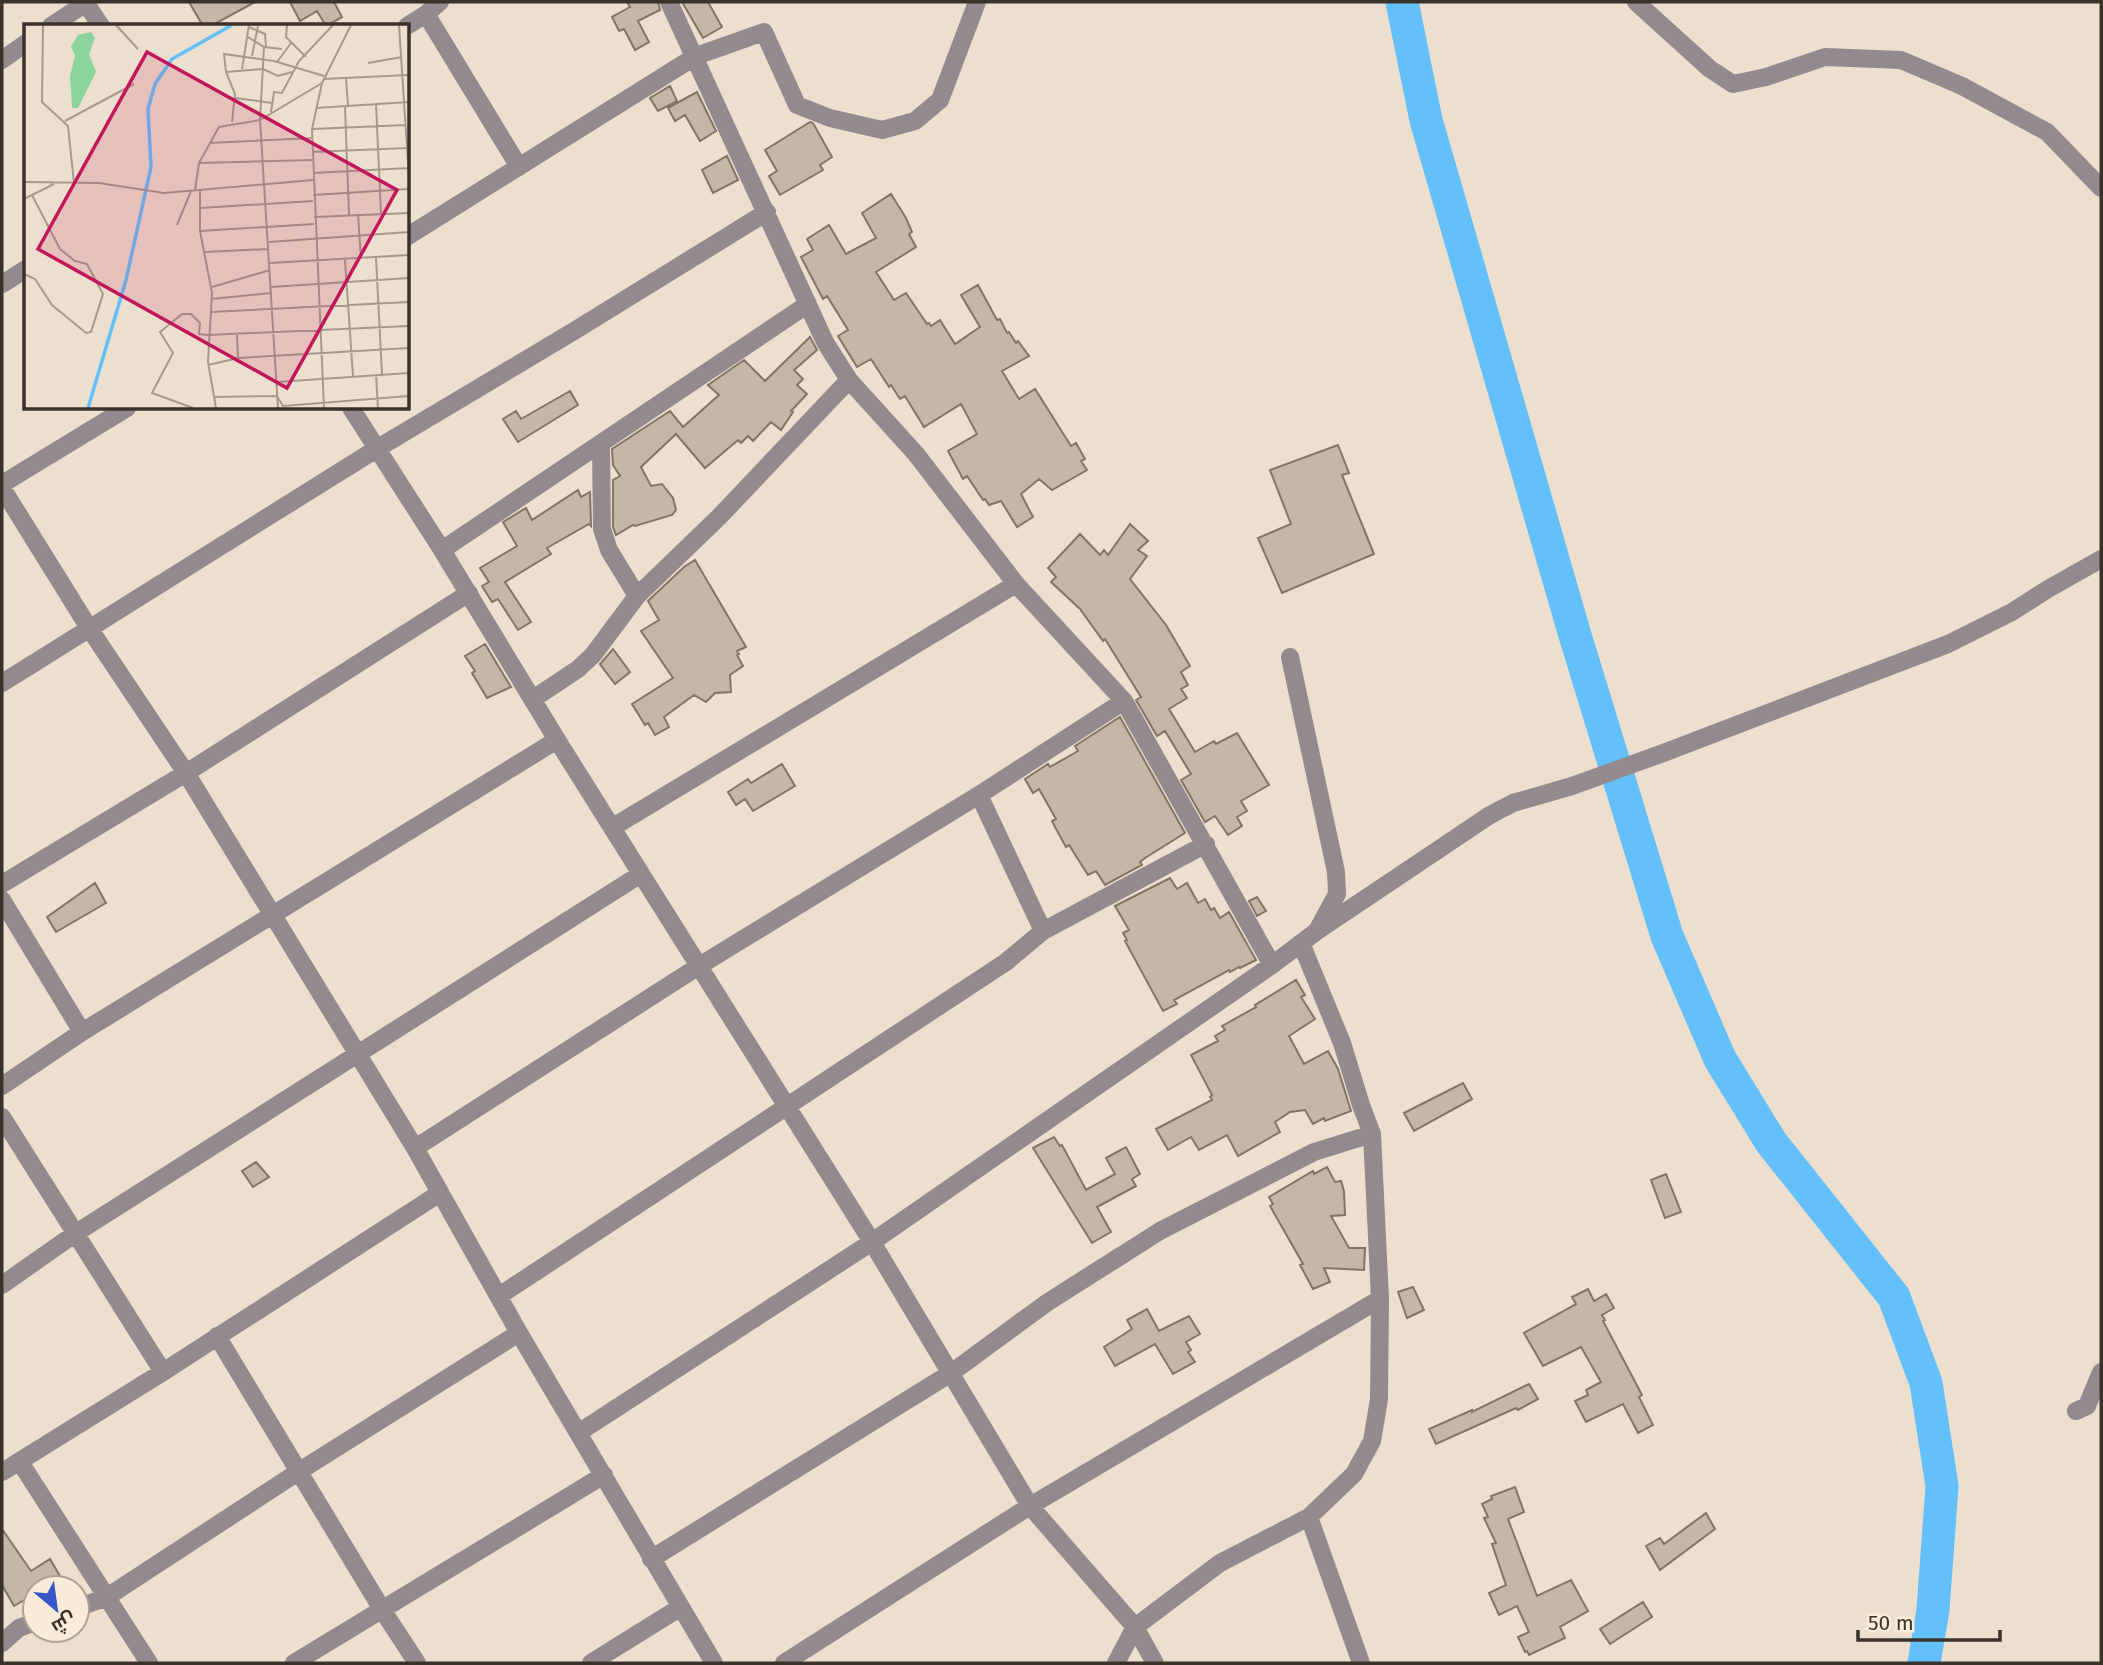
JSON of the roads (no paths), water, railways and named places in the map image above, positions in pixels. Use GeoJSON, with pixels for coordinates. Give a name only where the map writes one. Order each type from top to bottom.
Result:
{"type":"FeatureCollection","features":[{"type":"Feature","properties":{"kind":"street"},"geometry":{"type":"LineString","coordinates":[[54,24],[85,2],[100,24]]}},
{"type":"Feature","properties":{"kind":"street"},"geometry":{"type":"LineString","coordinates":[[669,2],[825,342],[849,380],[916,454],[1016,584],[1124,701],[1272,965]]}},
{"type":"Feature","properties":{"kind":"street"},"geometry":{"type":"LineString","coordinates":[[410,235],[696,56],[764,32],[797,105],[830,118],[882,130],[915,121],[940,100],[977,2]]}},
{"type":"Feature","properties":{"kind":"street"},"geometry":{"type":"LineString","coordinates":[[1636,2],[1710,69],[1733,84],[1766,77],[1825,57],[1901,60],[1962,86],[2047,132],[2101,188]]}},
{"type":"Feature","properties":{"kind":"street"},"geometry":{"type":"LineString","coordinates":[[410,24],[433,8],[519,167]]}},
{"type":"Feature","properties":{"kind":"street"},"geometry":{"type":"LineString","coordinates":[[2,60],[24,44]]}},
{"type":"Feature","properties":{"kind":"street"},"geometry":{"type":"LineString","coordinates":[[2,683],[378,448],[767,212]]}},
{"type":"Feature","properties":{"kind":"street"},"geometry":{"type":"LineString","coordinates":[[2,285],[24,270]]}},
{"type":"Feature","properties":{"kind":"street"},"geometry":{"type":"LineString","coordinates":[[442,550],[808,304]]}},
{"type":"Feature","properties":{"kind":"street"},"geometry":{"type":"LineString","coordinates":[[533,699],[578,669],[593,655],[637,596],[719,517],[849,380]]}},
{"type":"Feature","properties":{"kind":"street"},"geometry":{"type":"LineString","coordinates":[[124,410],[2,486],[89,628],[186,773],[415,1148],[519,1333],[714,1663]]}},
{"type":"Feature","properties":{"kind":"street"},"geometry":{"type":"LineString","coordinates":[[352,410],[872,1242],[1030,1506],[1135,1627],[1155,1663]]}},
{"type":"Feature","properties":{"kind":"street"},"geometry":{"type":"LineString","coordinates":[[601,444],[602,529],[609,550],[637,596]]}},
{"type":"Feature","properties":{"kind":"street"},"geometry":{"type":"LineString","coordinates":[[578,1433],[872,1242],[1317,931],[1490,815],[1513,803],[1572,786],[1666,752],[1948,644],[2012,612],[2101,559]]}},
{"type":"Feature","properties":{"kind":"street"},"geometry":{"type":"LineString","coordinates":[[613,827],[1016,584]]}},
{"type":"Feature","properties":{"kind":"street"},"geometry":{"type":"LineString","coordinates":[[2,884],[186,773],[469,593]]}},
{"type":"Feature","properties":{"kind":"street"},"geometry":{"type":"LineString","coordinates":[[1290,657],[1336,872],[1337,894],[1317,931]]}},
{"type":"Feature","properties":{"kind":"street"},"geometry":{"type":"LineString","coordinates":[[415,1148],[699,966],[979,795],[1124,701]]}},
{"type":"Feature","properties":{"kind":"street"},"geometry":{"type":"LineString","coordinates":[[2,1086],[82,1032],[557,740]]}},
{"type":"Feature","properties":{"kind":"street"},"geometry":{"type":"LineString","coordinates":[[979,795],[1043,931]]}},
{"type":"Feature","properties":{"kind":"street"},"geometry":{"type":"LineString","coordinates":[[499,1296],[1006,962],[1043,931],[1206,844]]}},
{"type":"Feature","properties":{"kind":"street"},"geometry":{"type":"LineString","coordinates":[[2,1285],[76,1233],[641,874]]}},
{"type":"Feature","properties":{"kind":"street"},"geometry":{"type":"LineString","coordinates":[[2,900],[82,1032]]}},
{"type":"Feature","properties":{"kind":"street"},"geometry":{"type":"LineString","coordinates":[[1116,1663],[1135,1627],[1220,1563],[1309,1517],[1354,1474],[1372,1441],[1379,1399],[1380,1299],[1373,1134],[1342,1043],[1300,943]]}},
{"type":"Feature","properties":{"kind":"street"},"geometry":{"type":"LineString","coordinates":[[2,1117],[163,1372]]}},
{"type":"Feature","properties":{"kind":"street"},"geometry":{"type":"LineString","coordinates":[[652,1559],[951,1373],[1048,1302],[1160,1231],[1314,1152],[1373,1134]]}},
{"type":"Feature","properties":{"kind":"street"},"geometry":{"type":"LineString","coordinates":[[2,1472],[163,1372],[440,1193]]}},
{"type":"Feature","properties":{"kind":"street"},"geometry":{"type":"LineString","coordinates":[[785,1663],[1030,1506],[1380,1299]]}},
{"type":"Feature","properties":{"kind":"street"},"geometry":{"type":"LineString","coordinates":[[91,1603],[107,1597],[298,1472],[519,1333]]}},
{"type":"Feature","properties":{"kind":"street"},"geometry":{"type":"LineString","coordinates":[[216,1336],[417,1663]]}},
{"type":"Feature","properties":{"kind":"street"},"geometry":{"type":"LineString","coordinates":[[2076,1411],[2087,1406],[2101,1373]]}},
{"type":"Feature","properties":{"kind":"street"},"geometry":{"type":"LineString","coordinates":[[20,1462],[149,1663]]}},
{"type":"Feature","properties":{"kind":"street"},"geometry":{"type":"LineString","coordinates":[[294,1663],[604,1475]]}},
{"type":"Feature","properties":{"kind":"street"},"geometry":{"type":"LineString","coordinates":[[1309,1517],[1361,1663]]}},
{"type":"Feature","properties":{"kind":"street"},"geometry":{"type":"LineString","coordinates":[[591,1663],[681,1606]]}},
{"type":"Feature","properties":{"kind":"street"},"geometry":{"type":"LineString","coordinates":[[2,1643],[21,1627]]}},
{"type":"Feature","properties":{"kind":"waterway"},"geometry":{"type":"LineString","coordinates":[[1402,2],[1426,120],[1574,632],[1667,936],[1720,1059],[1771,1142],[1894,1297],[1926,1383],[1942,1486],[1933,1610],[1924,1663]]}}]}
